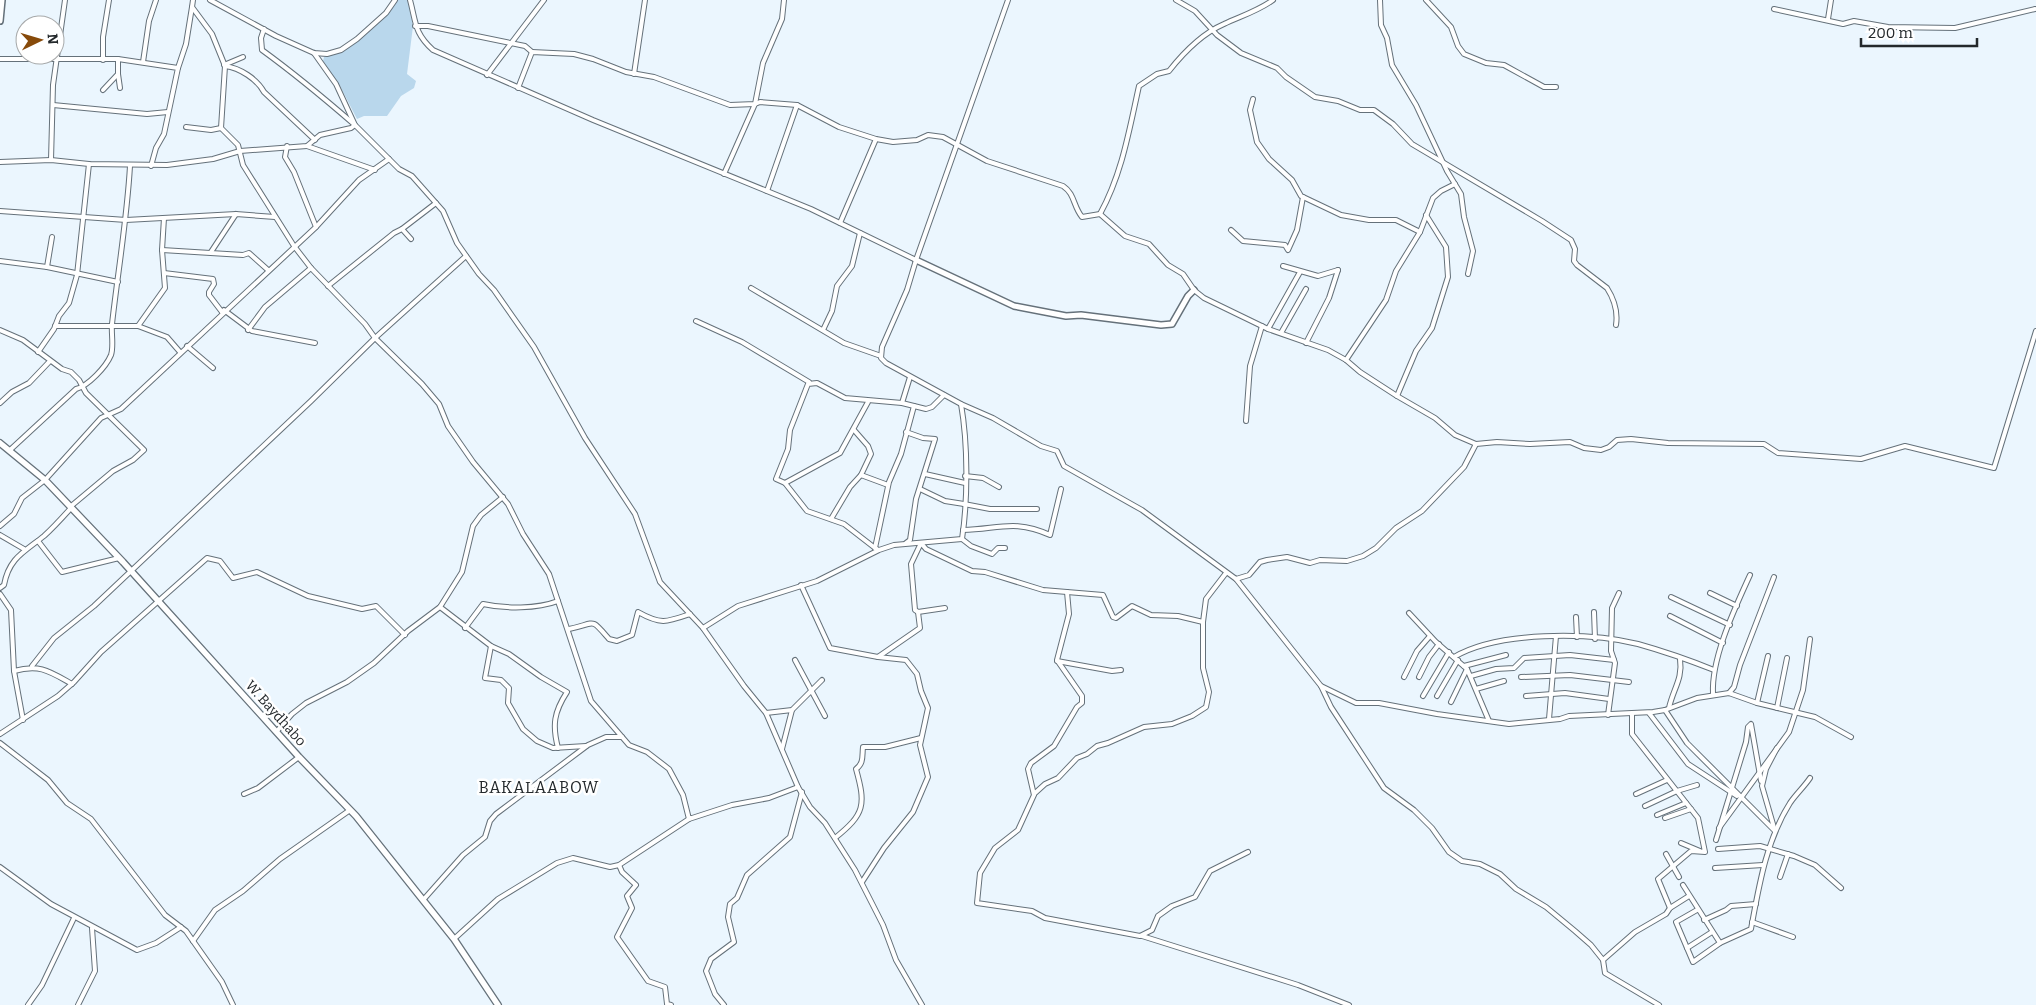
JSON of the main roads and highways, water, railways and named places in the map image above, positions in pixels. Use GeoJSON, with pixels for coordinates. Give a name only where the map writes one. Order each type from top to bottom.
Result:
{"type":"FeatureCollection","features":[{"type":"Feature","properties":{"kind":"main road","name":"W. Baydhabo"},"geometry":{"type":"LineString","coordinates":[[0,443],[45,480],[71,507],[277,731],[299,758],[350,810],[424,899],[454,939],[498,1005]]}},
{"type":"Feature","properties":{"kind":"district","name":"BAKALAABOW"},"geometry":{"type":"Point","coordinates":[539,787]}}]}
